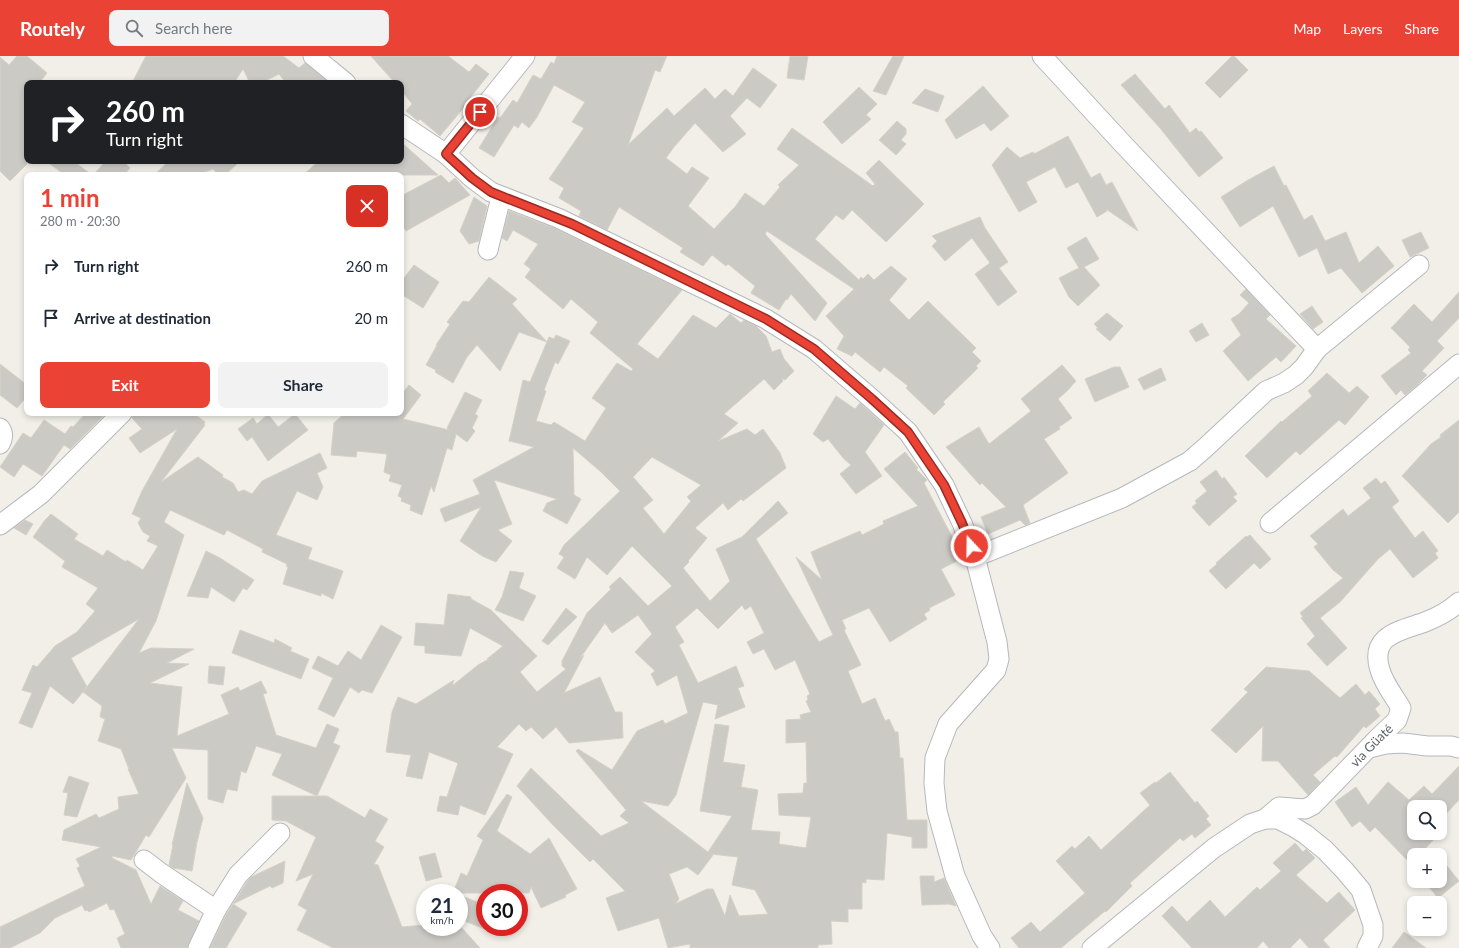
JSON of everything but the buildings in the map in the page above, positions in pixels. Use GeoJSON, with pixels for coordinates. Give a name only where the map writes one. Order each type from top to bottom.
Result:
{"type":"FeatureCollection","features":[{"type":"Feature","properties":{"kind":"street"},"geometry":{"type":"LineString","coordinates":[[313,56],[342,80]]}},
{"type":"Feature","properties":{"kind":"street"},"geometry":{"type":"LineString","coordinates":[[446,154],[525,56]]}},
{"type":"Feature","properties":{"kind":"street"},"geometry":{"type":"LineString","coordinates":[[1042,56],[1317,349]]}},
{"type":"Feature","properties":{"kind":"street"},"geometry":{"type":"LineString","coordinates":[[404,126],[446,154],[491,192],[565,221],[766,319],[814,349],[908,432],[944,485],[962,523],[975,557],[997,642],[999,659],[996,670],[948,724],[935,758],[934,783],[937,811],[955,876],[982,936],[990,948]]}},
{"type":"Feature","properties":{"kind":"street"},"geometry":{"type":"LineString","coordinates":[[488,250],[501,197]]}},
{"type":"Feature","properties":{"kind":"street"},"geometry":{"type":"LineString","coordinates":[[975,557],[1122,498],[1190,461],[1266,391],[1284,383],[1296,375],[1304,368],[1317,349],[1419,265]]}},
{"type":"Feature","properties":{"kind":"street"},"geometry":{"type":"LineString","coordinates":[[1270,523],[1459,364]]}},
{"type":"Feature","properties":{"kind":"street"},"geometry":{"type":"LineString","coordinates":[[0,525],[41,494],[119,416]]}},
{"type":"Feature","properties":{"kind":"street"},"geometry":{"type":"LineString","coordinates":[[0,428],[3,433],[0,444]]}},
{"type":"Feature","properties":{"kind":"street","name":"via Güaté"},"geometry":{"type":"LineString","coordinates":[[1092,948],[1214,848],[1250,824],[1265,819],[1279,807],[1305,809],[1314,806],[1368,748],[1397,720],[1401,708],[1380,670],[1378,652],[1382,643],[1389,636],[1402,629],[1439,616],[1459,602]]}},
{"type":"Feature","properties":{"kind":"street"},"geometry":{"type":"LineString","coordinates":[[1368,748],[1386,744],[1403,743],[1427,746],[1451,746],[1459,748]]}},
{"type":"Feature","properties":{"kind":"street"},"geometry":{"type":"LineString","coordinates":[[1265,819],[1278,819],[1305,834],[1325,850],[1361,890],[1373,925],[1373,936],[1367,948]]}},
{"type":"Feature","properties":{"kind":"street"},"geometry":{"type":"LineString","coordinates":[[198,948],[216,910],[238,875],[280,833]]}},
{"type":"Feature","properties":{"kind":"street"},"geometry":{"type":"LineString","coordinates":[[144,860],[216,910]]}},
{"type":"Feature","properties":{"kind":"route"},"geometry":{"type":"LineString","coordinates":[[480,112],[446,154],[472,178],[491,192],[501,197],[558,218],[766,319],[814,349],[908,432],[944,485],[971,546]]}}]}
